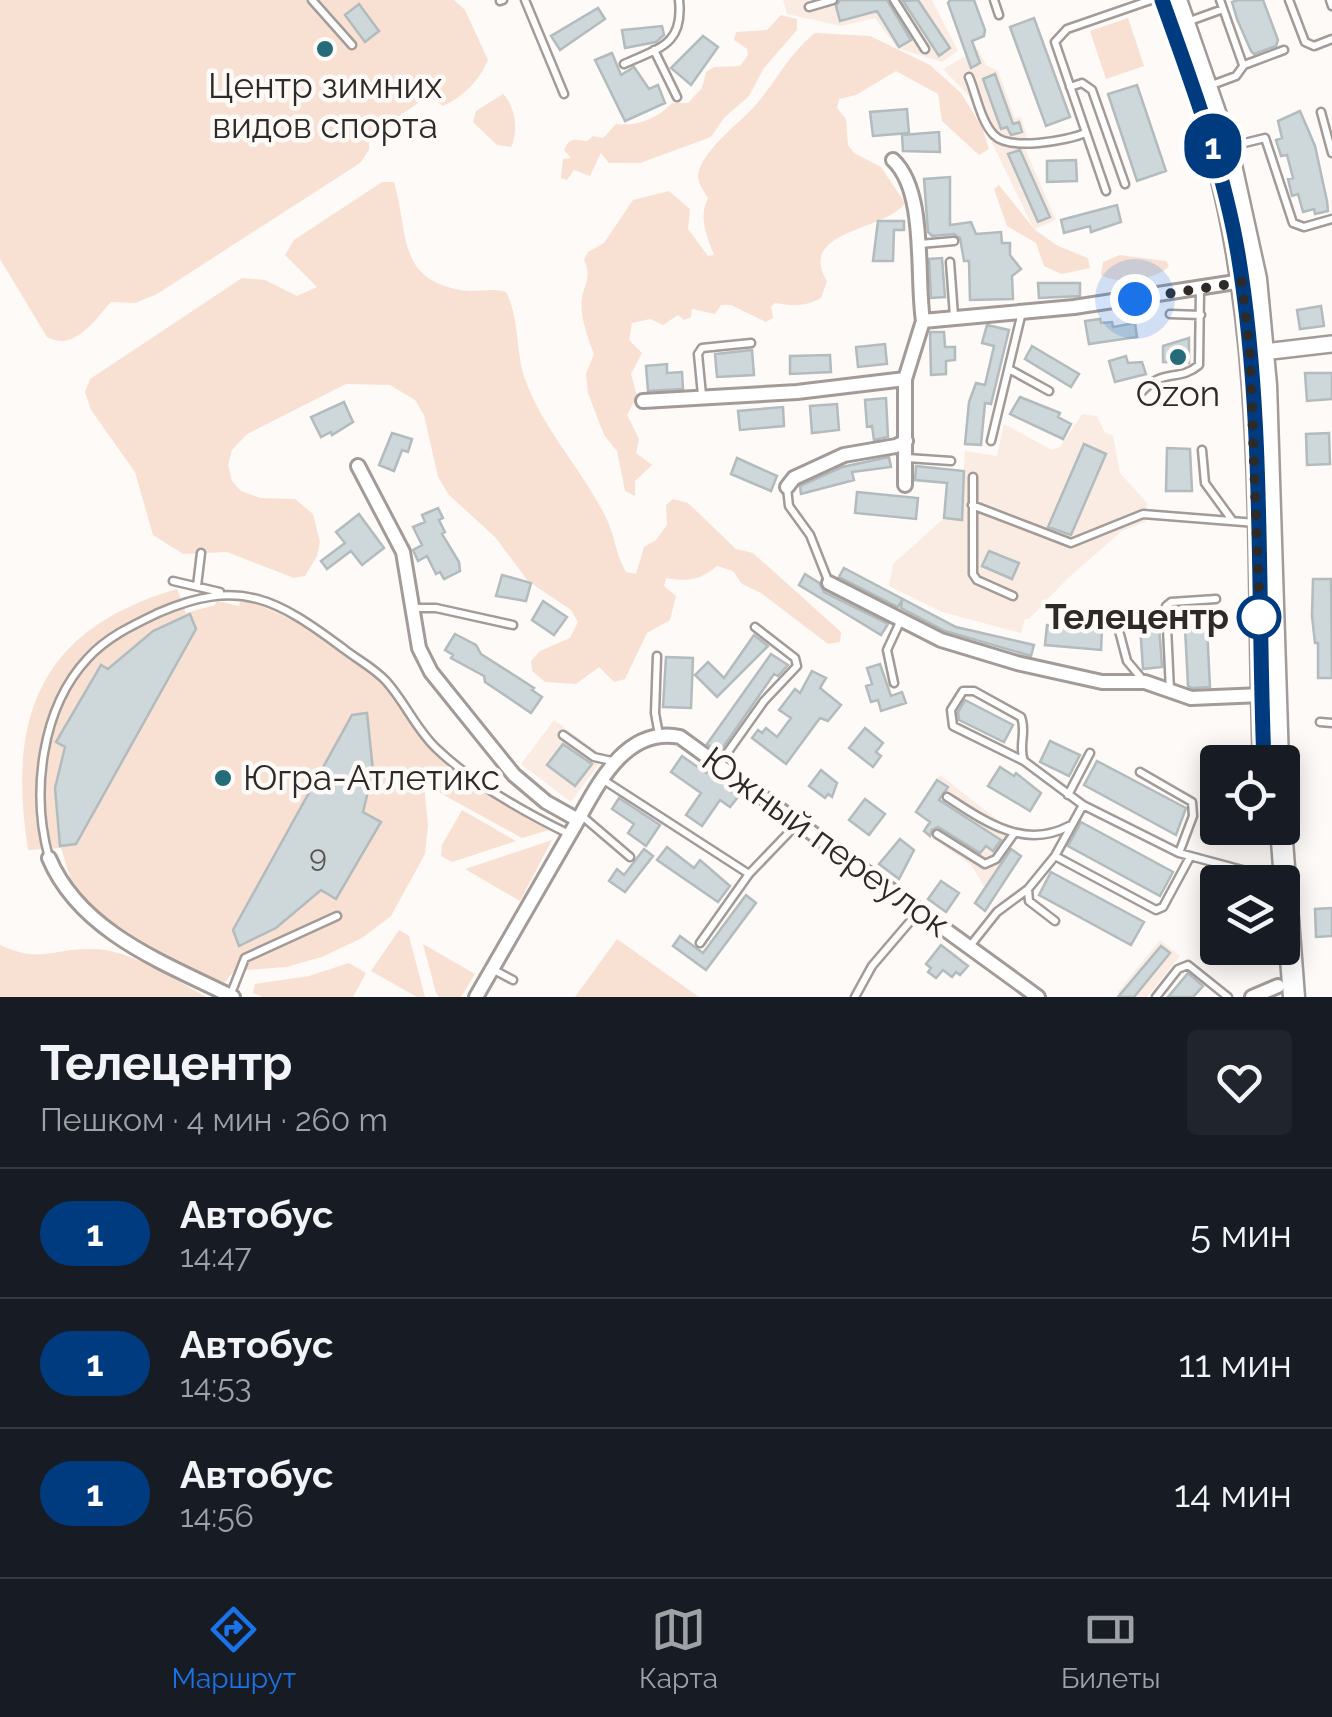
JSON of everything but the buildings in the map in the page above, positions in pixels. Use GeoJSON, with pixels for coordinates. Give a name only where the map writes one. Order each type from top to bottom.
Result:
{"type":"FeatureCollection","features":[{"type":"Feature","properties":{"kind":"main road"},"geometry":{"type":"LineString","coordinates":[[1162,0],[1207,86],[1227,147],[1249,280],[1257,353],[1269,695],[1265,745]]}},
{"type":"Feature","properties":{"kind":"main road"},"geometry":{"type":"LineString","coordinates":[[1176,0],[1178,25],[1249,280]]}},
{"type":"Feature","properties":{"kind":"main road"},"geometry":{"type":"LineString","coordinates":[[1257,353],[1256,523],[1276,745]]}},
{"type":"Feature","properties":{"kind":"main road"},"geometry":{"type":"LineString","coordinates":[[1279,965],[1286,991]]}},
{"type":"Feature","properties":{"kind":"main road"},"geometry":{"type":"LineString","coordinates":[[1283,965],[1286,991]]}},
{"type":"Feature","properties":{"kind":"street"},"geometry":{"type":"LineString","coordinates":[[893,160],[913,190],[923,321],[906,380],[905,485]]}},
{"type":"Feature","properties":{"kind":"street"},"geometry":{"type":"LineString","coordinates":[[923,321],[1022,312],[1249,280]]}},
{"type":"Feature","properties":{"kind":"street"},"geometry":{"type":"LineString","coordinates":[[1257,353],[1332,344]]}},
{"type":"Feature","properties":{"kind":"street"},"geometry":{"type":"LineString","coordinates":[[643,401],[906,380]]}},
{"type":"Feature","properties":{"kind":"street"},"geometry":{"type":"LineString","coordinates":[[787,487],[799,475],[844,455],[896,446],[906,440]]}},
{"type":"Feature","properties":{"kind":"street"},"geometry":{"type":"LineString","coordinates":[[358,466],[396,535],[414,608],[418,648],[431,672],[514,775],[546,802],[579,818]]}},
{"type":"Feature","properties":{"kind":"street"},"geometry":{"type":"LineString","coordinates":[[830,584],[954,646],[1079,678],[1145,682],[1191,698],[1269,695]]}},
{"type":"Feature","properties":{"kind":"street","name":"Южный переулок"},"geometry":{"type":"LineString","coordinates":[[476,997],[612,762],[660,736],[680,737],[1038,997]]}},
{"type":"Feature","properties":{"kind":"street"},"geometry":{"type":"LineString","coordinates":[[49,858],[63,887],[89,917],[231,996]]}},
{"type":"Feature","properties":{"kind":"street"},"geometry":{"type":"LineString","coordinates":[[1252,997],[1286,991]]}},
{"type":"Feature","properties":{"kind":"lane"},"geometry":{"type":"LineString","coordinates":[[312,0],[352,45]]}},
{"type":"Feature","properties":{"kind":"lane"},"geometry":{"type":"LineString","coordinates":[[525,0],[564,94]]}},
{"type":"Feature","properties":{"kind":"lane"},"geometry":{"type":"LineString","coordinates":[[624,64],[654,50],[678,32],[679,0]]}},
{"type":"Feature","properties":{"kind":"lane"},"geometry":{"type":"LineString","coordinates":[[809,7],[834,0]]}},
{"type":"Feature","properties":{"kind":"lane"},"geometry":{"type":"LineString","coordinates":[[894,0],[925,49]]}},
{"type":"Feature","properties":{"kind":"lane"},"geometry":{"type":"LineString","coordinates":[[994,0],[999,15]]}},
{"type":"Feature","properties":{"kind":"lane"},"geometry":{"type":"LineString","coordinates":[[1106,191],[1055,46],[1060,32],[1151,0]]}},
{"type":"Feature","properties":{"kind":"lane"},"geometry":{"type":"LineString","coordinates":[[1220,0],[1244,65]]}},
{"type":"Feature","properties":{"kind":"lane"},"geometry":{"type":"LineString","coordinates":[[1290,0],[1305,42],[1314,46],[1332,40]]}},
{"type":"Feature","properties":{"kind":"lane"},"geometry":{"type":"LineString","coordinates":[[1178,25],[1223,10]]}},
{"type":"Feature","properties":{"kind":"lane"},"geometry":{"type":"LineString","coordinates":[[654,50],[677,97]]}},
{"type":"Feature","properties":{"kind":"lane"},"geometry":{"type":"LineString","coordinates":[[1207,86],[1236,76],[1244,65],[1284,50]]}},
{"type":"Feature","properties":{"kind":"lane"},"geometry":{"type":"LineString","coordinates":[[969,77],[990,131],[1002,141],[1057,142],[1086,133]]}},
{"type":"Feature","properties":{"kind":"lane"},"geometry":{"type":"LineString","coordinates":[[1070,87],[1082,83],[1092,90],[1125,184]]}},
{"type":"Feature","properties":{"kind":"lane"},"geometry":{"type":"LineString","coordinates":[[1320,112],[1332,153]]}},
{"type":"Feature","properties":{"kind":"lane"},"geometry":{"type":"LineString","coordinates":[[1227,147],[1265,138],[1294,223],[1304,227],[1332,219]]}},
{"type":"Feature","properties":{"kind":"lane"},"geometry":{"type":"LineString","coordinates":[[916,244],[954,241]]}},
{"type":"Feature","properties":{"kind":"lane"},"geometry":{"type":"LineString","coordinates":[[950,262],[954,316]]}},
{"type":"Feature","properties":{"kind":"lane"},"geometry":{"type":"LineString","coordinates":[[1139,395],[1156,377],[1197,368],[1200,289]]}},
{"type":"Feature","properties":{"kind":"lane"},"geometry":{"type":"LineString","coordinates":[[990,441],[1022,312]]}},
{"type":"Feature","properties":{"kind":"lane"},"geometry":{"type":"LineString","coordinates":[[1170,314],[1201,315]]}},
{"type":"Feature","properties":{"kind":"lane"},"geometry":{"type":"LineString","coordinates":[[702,398],[700,350],[704,346],[751,342]]}},
{"type":"Feature","properties":{"kind":"lane"},"geometry":{"type":"LineString","coordinates":[[1010,368],[1049,391]]}},
{"type":"Feature","properties":{"kind":"lane"},"geometry":{"type":"LineString","coordinates":[[1202,450],[1206,484],[1233,521]]}},
{"type":"Feature","properties":{"kind":"lane"},"geometry":{"type":"LineString","coordinates":[[907,458],[952,460]]}},
{"type":"Feature","properties":{"kind":"lane"},"geometry":{"type":"LineString","coordinates":[[973,477],[973,574],[977,580],[1013,596]]}},
{"type":"Feature","properties":{"kind":"lane"},"geometry":{"type":"LineString","coordinates":[[787,487],[789,506],[810,535],[830,584]]}},
{"type":"Feature","properties":{"kind":"lane"},"geometry":{"type":"LineString","coordinates":[[972,505],[1070,543],[1144,514],[1256,523]]}},
{"type":"Feature","properties":{"kind":"lane"},"geometry":{"type":"LineString","coordinates":[[197,586],[201,553]]}},
{"type":"Feature","properties":{"kind":"lane"},"geometry":{"type":"LineString","coordinates":[[172,582],[272,604],[315,626],[384,679],[439,752],[520,807],[570,834]]}},
{"type":"Feature","properties":{"kind":"lane"},"geometry":{"type":"LineString","coordinates":[[49,858],[43,817],[45,746],[58,705],[74,674],[96,650],[129,627],[182,603],[229,594]]}},
{"type":"Feature","properties":{"kind":"lane"},"geometry":{"type":"LineString","coordinates":[[1170,691],[1167,604],[1216,600]]}},
{"type":"Feature","properties":{"kind":"lane"},"geometry":{"type":"LineString","coordinates":[[414,608],[436,608],[513,624]]}},
{"type":"Feature","properties":{"kind":"lane"},"geometry":{"type":"LineString","coordinates":[[1057,616],[1118,627],[1126,661],[1145,682]]}},
{"type":"Feature","properties":{"kind":"lane"},"geometry":{"type":"LineString","coordinates":[[894,683],[887,650],[900,622]]}},
{"type":"Feature","properties":{"kind":"lane"},"geometry":{"type":"LineString","coordinates":[[719,764],[764,701],[797,666],[795,658],[754,627]]}},
{"type":"Feature","properties":{"kind":"lane"},"geometry":{"type":"LineString","coordinates":[[658,656],[655,713],[660,736]]}},
{"type":"Feature","properties":{"kind":"lane"},"geometry":{"type":"LineString","coordinates":[[1024,761],[1020,748],[1024,726],[1021,717],[974,691],[963,691],[952,710],[954,726],[1024,761],[1083,805],[1179,853],[1222,865]]}},
{"type":"Feature","properties":{"kind":"lane"},"geometry":{"type":"LineString","coordinates":[[1320,722],[1332,722]]}},
{"type":"Feature","properties":{"kind":"lane"},"geometry":{"type":"LineString","coordinates":[[563,734],[594,757],[612,762]]}},
{"type":"Feature","properties":{"kind":"lane"},"geometry":{"type":"LineString","coordinates":[[1068,795],[1090,753]]}},
{"type":"Feature","properties":{"kind":"lane"},"geometry":{"type":"LineString","coordinates":[[1140,772],[1192,802],[1194,816],[1179,853]]}},
{"type":"Feature","properties":{"kind":"lane"},"geometry":{"type":"LineString","coordinates":[[601,778],[748,874]]}},
{"type":"Feature","properties":{"kind":"lane"},"geometry":{"type":"LineString","coordinates":[[947,797],[993,827],[1014,834],[1056,832],[1072,824]]}},
{"type":"Feature","properties":{"kind":"lane"},"geometry":{"type":"LineString","coordinates":[[969,947],[1004,904],[1028,888],[1055,856],[1083,805]]}},
{"type":"Feature","properties":{"kind":"lane"},"geometry":{"type":"LineString","coordinates":[[579,818],[630,857]]}},
{"type":"Feature","properties":{"kind":"lane"},"geometry":{"type":"LineString","coordinates":[[700,943],[748,874],[799,822]]}},
{"type":"Feature","properties":{"kind":"lane"},"geometry":{"type":"LineString","coordinates":[[937,834],[985,864],[996,860],[1014,834]]}},
{"type":"Feature","properties":{"kind":"lane"},"geometry":{"type":"LineString","coordinates":[[1055,856],[1156,910],[1163,906],[1190,857]]}},
{"type":"Feature","properties":{"kind":"lane"},"geometry":{"type":"LineString","coordinates":[[1028,888],[1030,901],[1055,922]]}},
{"type":"Feature","properties":{"kind":"lane"},"geometry":{"type":"LineString","coordinates":[[855,997],[872,966],[920,911]]}},
{"type":"Feature","properties":{"kind":"lane"},"geometry":{"type":"LineString","coordinates":[[231,996],[246,958],[337,916]]}},
{"type":"Feature","properties":{"kind":"lane"},"geometry":{"type":"LineString","coordinates":[[1156,997],[1178,969],[1188,964],[1228,997]]}},
{"type":"Feature","properties":{"kind":"lane"},"geometry":{"type":"LineString","coordinates":[[492,969],[512,980]]}},
{"type":"Feature","properties":{"kind":"shaded area"},"geometry":{"type":"Polygon","coordinates":[[[0,0],[454,0],[465,10],[488,60],[475,81],[457,98],[443,106],[428,96],[369,137],[369,150],[360,163],[157,294],[135,303],[111,302],[75,338],[57,341],[47,337],[0,259],[0,0]]]}},
{"type":"Feature","properties":{"kind":"shaded area"},"geometry":{"type":"Polygon","coordinates":[[[783,0],[932,0],[958,51],[942,62],[897,48],[875,18],[841,26],[787,14],[783,0]]]}},
{"type":"Feature","properties":{"kind":"shaded area"},"geometry":{"type":"Polygon","coordinates":[[[781,15],[797,19],[797,30],[764,68],[749,96],[724,118],[711,137],[640,163],[609,163],[601,153],[590,176],[574,170],[567,180],[561,178],[563,159],[571,158],[564,150],[571,141],[603,138],[616,124],[639,123],[672,103],[688,103],[702,88],[706,72],[714,67],[740,66],[748,55],[747,49],[734,40],[736,32],[767,30],[781,15]]]}},
{"type":"Feature","properties":{"kind":"shaded area"},"geometry":{"type":"Polygon","coordinates":[[[1128,18],[1144,66],[1106,79],[1090,31],[1128,18]]]}},
{"type":"Feature","properties":{"kind":"shaded area"},"geometry":{"type":"Polygon","coordinates":[[[815,33],[870,36],[930,65],[961,93],[982,127],[989,149],[979,155],[942,121],[938,94],[896,71],[856,95],[839,99],[837,108],[846,119],[848,145],[854,153],[881,167],[905,203],[880,220],[833,241],[823,251],[821,264],[827,281],[821,298],[815,301],[799,305],[775,303],[771,307],[773,318],[766,322],[731,305],[721,305],[715,314],[692,309],[691,317],[684,320],[678,315],[663,325],[650,319],[632,323],[629,340],[642,353],[631,374],[637,396],[627,415],[639,439],[636,453],[652,465],[635,481],[635,496],[625,491],[617,451],[604,435],[588,393],[586,374],[594,354],[582,311],[588,275],[584,260],[588,252],[604,243],[633,200],[669,191],[690,209],[688,229],[708,256],[714,255],[705,227],[708,198],[699,181],[699,170],[715,146],[758,102],[815,33]]]}},
{"type":"Feature","properties":{"kind":"shaded area"},"geometry":{"type":"Polygon","coordinates":[[[978,49],[986,65],[998,71],[1015,118],[1021,117],[1026,151],[1056,220],[1034,229],[969,96],[943,69],[978,49]]]}},
{"type":"Feature","properties":{"kind":"shaded area"},"geometry":{"type":"Polygon","coordinates":[[[503,94],[514,119],[511,147],[497,145],[473,122],[476,111],[503,94]]]}},
{"type":"Feature","properties":{"kind":"shaded area"},"geometry":{"type":"Polygon","coordinates":[[[382,182],[394,182],[409,251],[425,275],[460,290],[506,292],[526,382],[543,418],[599,504],[626,572],[636,574],[644,547],[656,540],[667,525],[666,505],[673,499],[688,503],[736,549],[753,553],[841,632],[840,642],[828,644],[761,593],[742,584],[733,571],[717,566],[693,579],[666,578],[664,586],[676,596],[670,620],[647,633],[625,679],[614,682],[599,667],[576,684],[545,682],[532,671],[531,661],[540,651],[570,638],[578,622],[571,610],[528,581],[495,537],[449,495],[438,477],[424,415],[415,400],[390,385],[346,384],[247,434],[232,450],[228,465],[232,481],[241,491],[260,498],[295,499],[313,514],[320,542],[305,576],[294,578],[227,552],[183,554],[153,535],[135,472],[91,410],[85,392],[90,379],[242,278],[265,280],[297,296],[317,287],[285,255],[294,240],[382,182]]]}},
{"type":"Feature","properties":{"kind":"shaded area"},"geometry":{"type":"Polygon","coordinates":[[[999,185],[1035,230],[1058,246],[1088,258],[1090,268],[1062,274],[1044,266],[1036,243],[1007,226],[994,189],[999,185]]]}},
{"type":"Feature","properties":{"kind":"shaded area"},"geometry":{"type":"Polygon","coordinates":[[[1120,255],[1166,261],[1169,266],[1156,275],[1136,280],[1101,275],[1103,262],[1120,255]]]}},
{"type":"Feature","properties":{"kind":"shaded area"},"geometry":{"type":"Polygon","coordinates":[[[1082,414],[1097,416],[1105,433],[1113,435],[1120,473],[1147,503],[1145,522],[1122,531],[1067,579],[1025,619],[1021,633],[942,612],[889,586],[893,564],[944,518],[947,483],[963,483],[965,451],[997,456],[1004,424],[1052,450],[1060,447],[1082,414]]]}},
{"type":"Feature","properties":{"kind":"shaded area","name":"Югра-Атлетикс"},"geometry":{"type":"Polygon","coordinates":[[[177,589],[186,613],[215,605],[217,601],[239,606],[241,599],[278,613],[331,642],[379,680],[422,740],[442,760],[486,793],[549,830],[522,838],[424,784],[428,825],[425,854],[391,916],[362,938],[322,957],[286,967],[234,971],[225,982],[174,960],[113,926],[81,899],[61,848],[28,850],[23,758],[30,719],[43,684],[64,654],[93,628],[130,606],[177,589]]]}},
{"type":"Feature","properties":{"kind":"shaded area"},"geometry":{"type":"Polygon","coordinates":[[[554,720],[599,753],[598,765],[571,802],[521,764],[554,720]]]}},
{"type":"Feature","properties":{"kind":"shaded area"},"geometry":{"type":"Polygon","coordinates":[[[940,775],[1012,831],[1011,848],[1022,856],[996,896],[985,888],[971,865],[933,838],[939,829],[915,812],[940,775]]]}},
{"type":"Feature","properties":{"kind":"shaded area"},"geometry":{"type":"Polygon","coordinates":[[[462,810],[516,841],[452,862],[441,856],[442,845],[462,810]]]}},
{"type":"Feature","properties":{"kind":"shaded area"},"geometry":{"type":"Polygon","coordinates":[[[552,840],[520,901],[465,869],[552,840]]]}},
{"type":"Feature","properties":{"kind":"shaded area"},"geometry":{"type":"Polygon","coordinates":[[[399,930],[409,936],[425,997],[417,997],[371,971],[399,930]]]}},
{"type":"Feature","properties":{"kind":"shaded area"},"geometry":{"type":"Polygon","coordinates":[[[617,939],[699,997],[575,997],[617,939]]]}},
{"type":"Feature","properties":{"kind":"shaded area"},"geometry":{"type":"Polygon","coordinates":[[[1160,940],[1180,956],[1147,997],[1122,997],[1117,993],[1160,940]]]}},
{"type":"Feature","properties":{"kind":"shaded area"},"geometry":{"type":"Polygon","coordinates":[[[423,944],[475,974],[461,997],[439,997],[436,993],[423,944]]]}},
{"type":"Feature","properties":{"kind":"shaded area"},"geometry":{"type":"Polygon","coordinates":[[[0,945],[26,954],[107,950],[152,967],[207,997],[0,997],[0,945]]]}},
{"type":"Feature","properties":{"kind":"shaded area"},"geometry":{"type":"Polygon","coordinates":[[[349,963],[366,973],[353,997],[263,997],[253,993],[255,984],[309,976],[349,963]]]}},
{"type":"Feature","properties":{"kind":"bus line","name":"1"},"geometry":{"type":"LineString","coordinates":[[1162,0],[1214,148],[1242,282],[1250,354],[1263,745]]}},
{"type":"Feature","properties":{"kind":"place","name":"Центр зимних видов спорта"},"geometry":{"type":"Point","coordinates":[325,49]}},
{"type":"Feature","properties":{"kind":"place","name":"Ozon"},"geometry":{"type":"Point","coordinates":[1178,357]}},
{"type":"Feature","properties":{"kind":"place","name":"Телецентр"},"geometry":{"type":"Point","coordinates":[1259,617]}},
{"type":"Feature","properties":{"kind":"place","name":"Югра-Атлетикс"},"geometry":{"type":"Point","coordinates":[223,778]}},
{"type":"Feature","properties":{"kind":"route"},"geometry":{"type":"LineString","coordinates":[[1135,299],[1242,282],[1250,354],[1260,622],[1259,617]]}}]}
